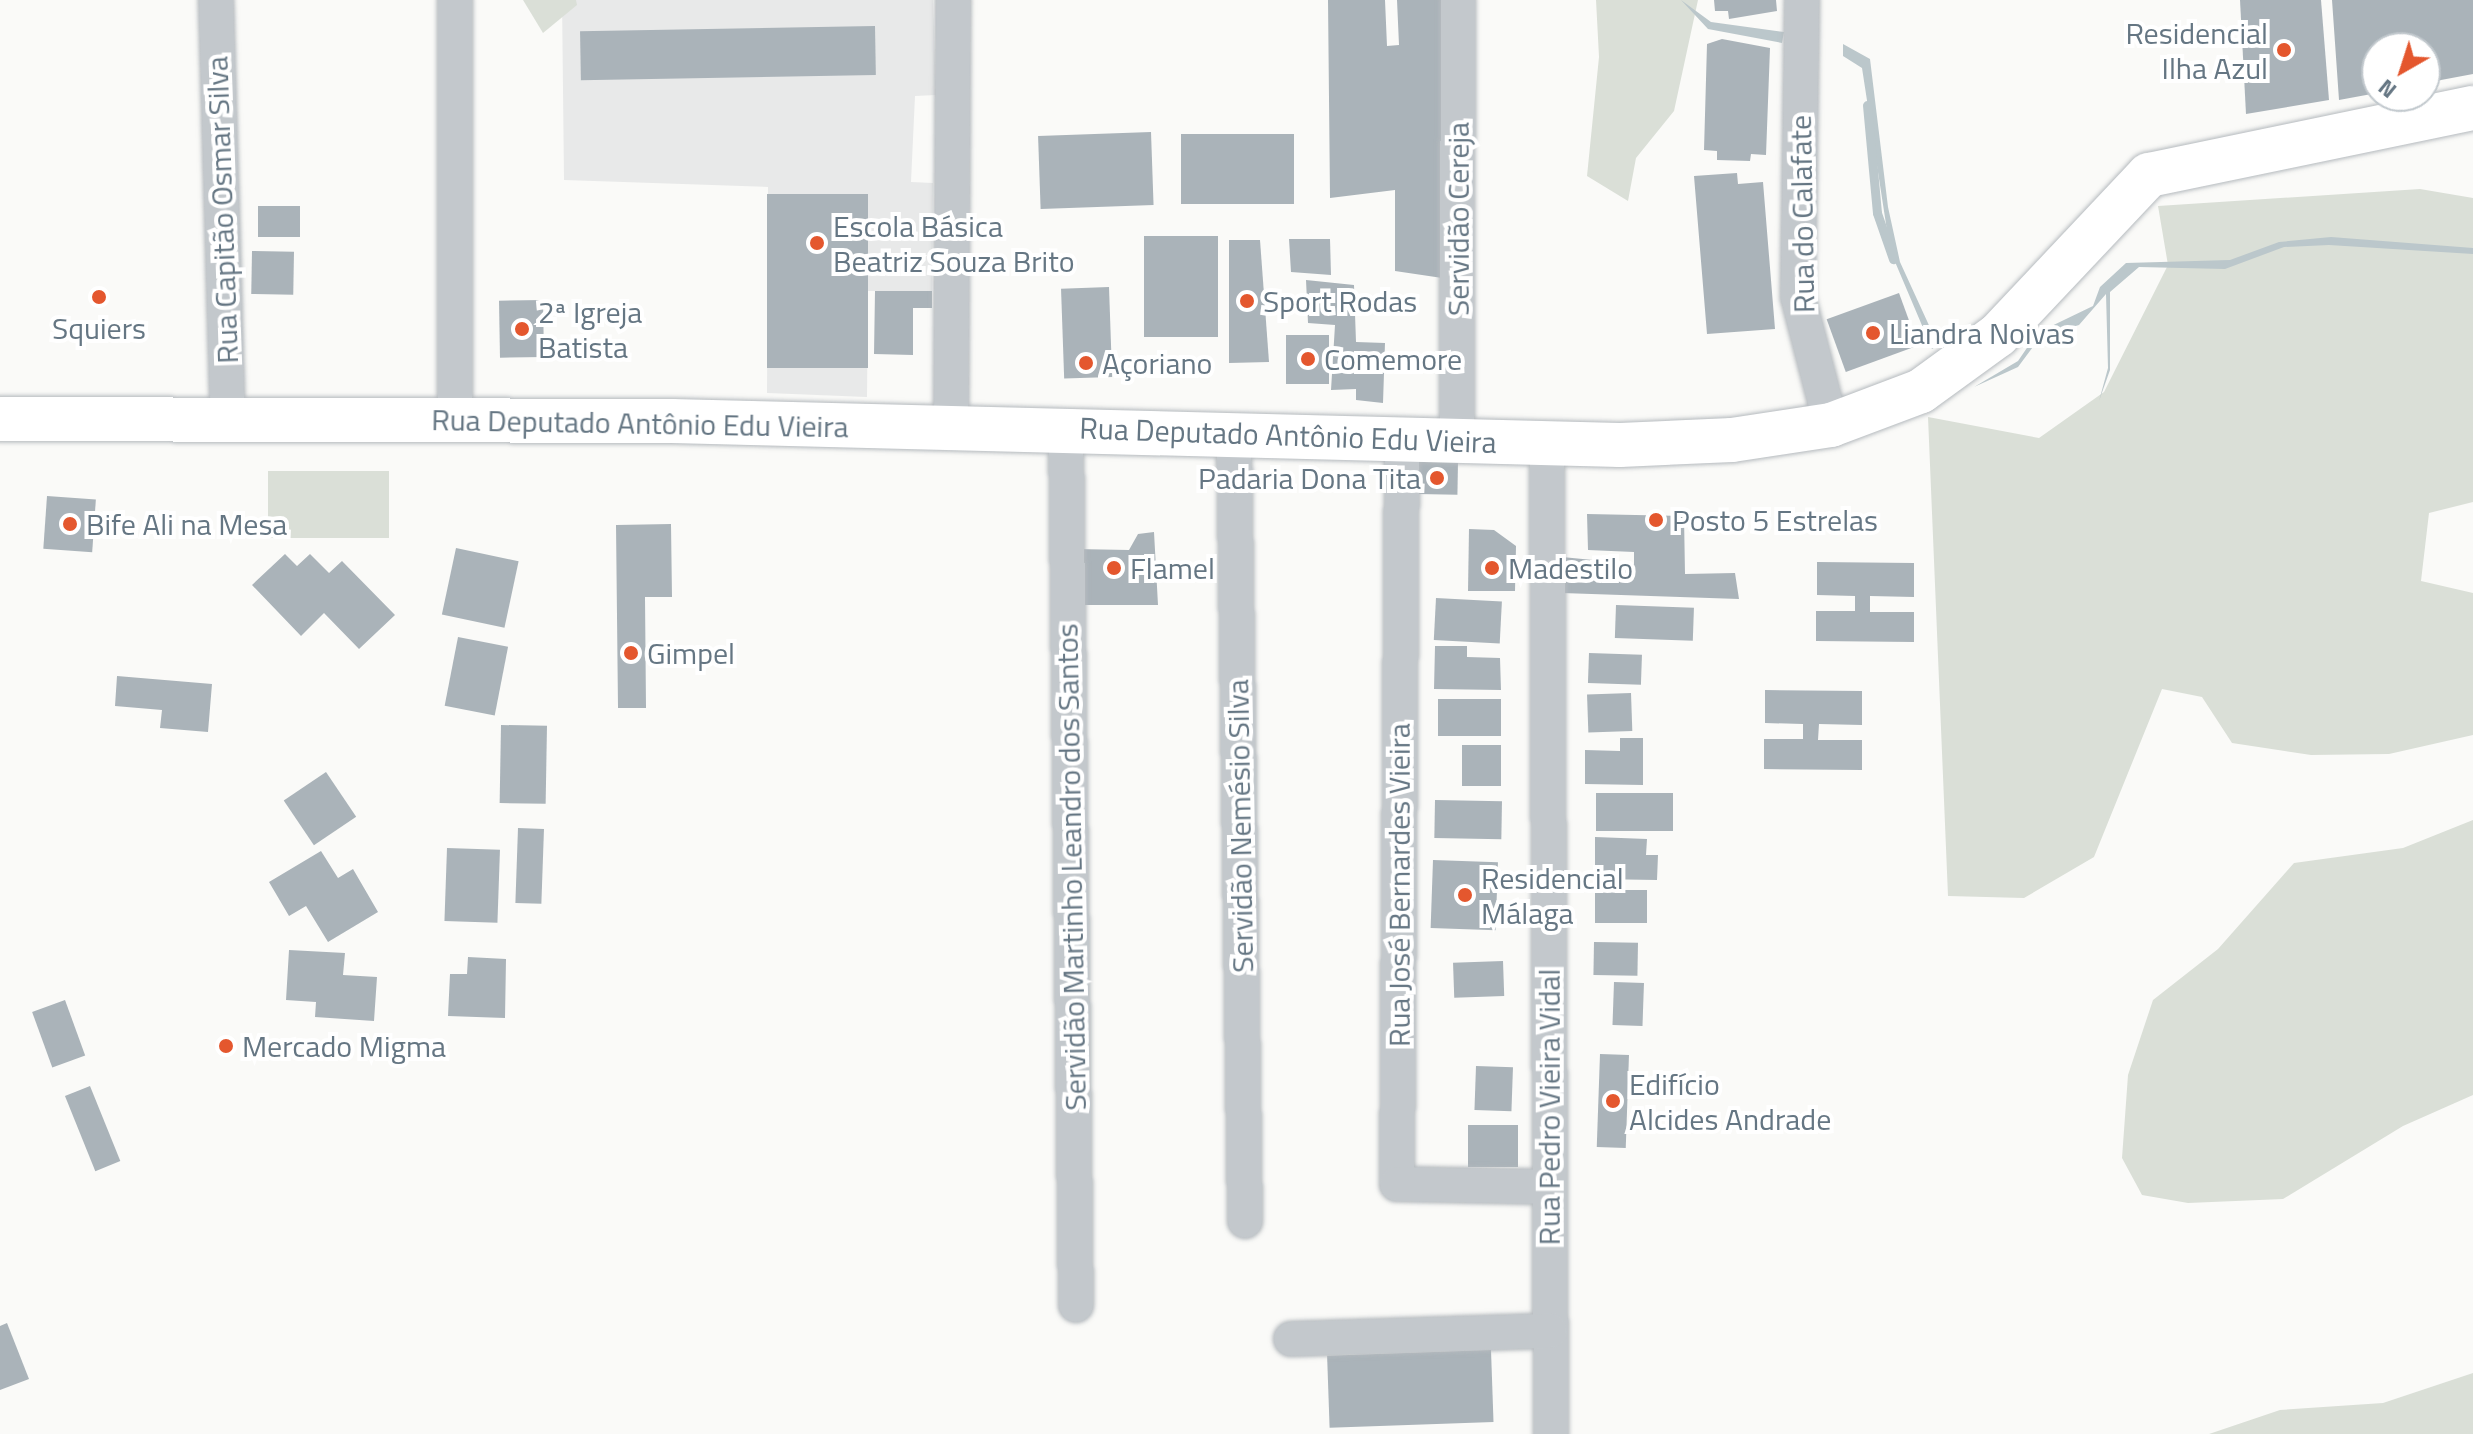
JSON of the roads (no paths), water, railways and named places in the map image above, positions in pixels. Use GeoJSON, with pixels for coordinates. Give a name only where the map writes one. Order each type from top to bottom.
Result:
{"type":"FeatureCollection","features":[{"type":"Feature","properties":{"kind":"main road","name":"Rua Deputado Antônio Edu Vieira"},"geometry":{"type":"LineString","coordinates":[[0,419],[455,420],[1234,431],[1402,435],[1547,443],[1704,442],[1831,425],[1921,391],[1968,361],[2149,175],[2473,108]]}},
{"type":"Feature","properties":{"kind":"street","name":"Rua Capitão Osmar Silva"},"geometry":{"type":"LineString","coordinates":[[216,0],[228,419]]}},
{"type":"Feature","properties":{"kind":"street"},"geometry":{"type":"LineString","coordinates":[[455,0],[455,420]]}},
{"type":"Feature","properties":{"kind":"street"},"geometry":{"type":"LineString","coordinates":[[951,428],[953,0]]}},
{"type":"Feature","properties":{"kind":"street","name":"Servidão Cereja"},"geometry":{"type":"LineString","coordinates":[[1457,438],[1458,0]]}},
{"type":"Feature","properties":{"kind":"street","name":"Rua do Calafate"},"geometry":{"type":"LineString","coordinates":[[1802,0],[1798,297],[1831,425]]}},
{"type":"Feature","properties":{"kind":"street","name":"Servidão Martinho Leandro dos Santos"},"geometry":{"type":"LineString","coordinates":[[1066,429],[1076,1305]]}},
{"type":"Feature","properties":{"kind":"street","name":"Servidão Nemésio Silva"},"geometry":{"type":"LineString","coordinates":[[1234,431],[1245,1221]]}},
{"type":"Feature","properties":{"kind":"street","name":"Rua José Bernardes Vieira"},"geometry":{"type":"LineString","coordinates":[[1402,435],[1397,1184],[1549,1187]]}},
{"type":"Feature","properties":{"kind":"street","name":"Rua Pedro Vieira Vidal"},"geometry":{"type":"LineString","coordinates":[[1547,443],[1551,1434]]}},
{"type":"Feature","properties":{"kind":"street"},"geometry":{"type":"LineString","coordinates":[[1291,1339],[1550,1331]]}},
{"type":"Feature","properties":{"kind":"waterway"},"geometry":{"type":"LineString","coordinates":[[1867,105],[1877,213],[1893,259]]}},
{"type":"Feature","properties":{"kind":"place","name":"Residencial Ilha Azul"},"geometry":{"type":"Point","coordinates":[2284,50]}},
{"type":"Feature","properties":{"kind":"place","name":"Escola Básica Beatriz Souza Brito"},"geometry":{"type":"Point","coordinates":[817,243]}},
{"type":"Feature","properties":{"kind":"place","name":"Squiers"},"geometry":{"type":"Point","coordinates":[99,297]}},
{"type":"Feature","properties":{"kind":"place","name":"Sport Rodas"},"geometry":{"type":"Point","coordinates":[1247,301]}},
{"type":"Feature","properties":{"kind":"place","name":"2ª Igreja Batista"},"geometry":{"type":"Point","coordinates":[522,329]}},
{"type":"Feature","properties":{"kind":"place","name":"Liandra Noivas"},"geometry":{"type":"Point","coordinates":[1873,333]}},
{"type":"Feature","properties":{"kind":"place","name":"Comemore"},"geometry":{"type":"Point","coordinates":[1308,359]}},
{"type":"Feature","properties":{"kind":"place","name":"Açoriano"},"geometry":{"type":"Point","coordinates":[1086,363]}},
{"type":"Feature","properties":{"kind":"place","name":"Padaria Dona Tita"},"geometry":{"type":"Point","coordinates":[1437,478]}},
{"type":"Feature","properties":{"kind":"place","name":"Posto 5 Estrelas"},"geometry":{"type":"Point","coordinates":[1656,520]}},
{"type":"Feature","properties":{"kind":"place","name":"Bife Ali na Mesa"},"geometry":{"type":"Point","coordinates":[70,524]}},
{"type":"Feature","properties":{"kind":"place","name":"Flamel"},"geometry":{"type":"Point","coordinates":[1114,568]}},
{"type":"Feature","properties":{"kind":"place","name":"Madestilo"},"geometry":{"type":"Point","coordinates":[1492,568]}},
{"type":"Feature","properties":{"kind":"place","name":"Gimpel"},"geometry":{"type":"Point","coordinates":[631,653]}},
{"type":"Feature","properties":{"kind":"place","name":"Residencial Málaga"},"geometry":{"type":"Point","coordinates":[1465,895]}},
{"type":"Feature","properties":{"kind":"place","name":"Mercado Migma"},"geometry":{"type":"Point","coordinates":[226,1046]}},
{"type":"Feature","properties":{"kind":"place","name":"Edifício Alcides Andrade"},"geometry":{"type":"Point","coordinates":[1613,1101]}}]}
